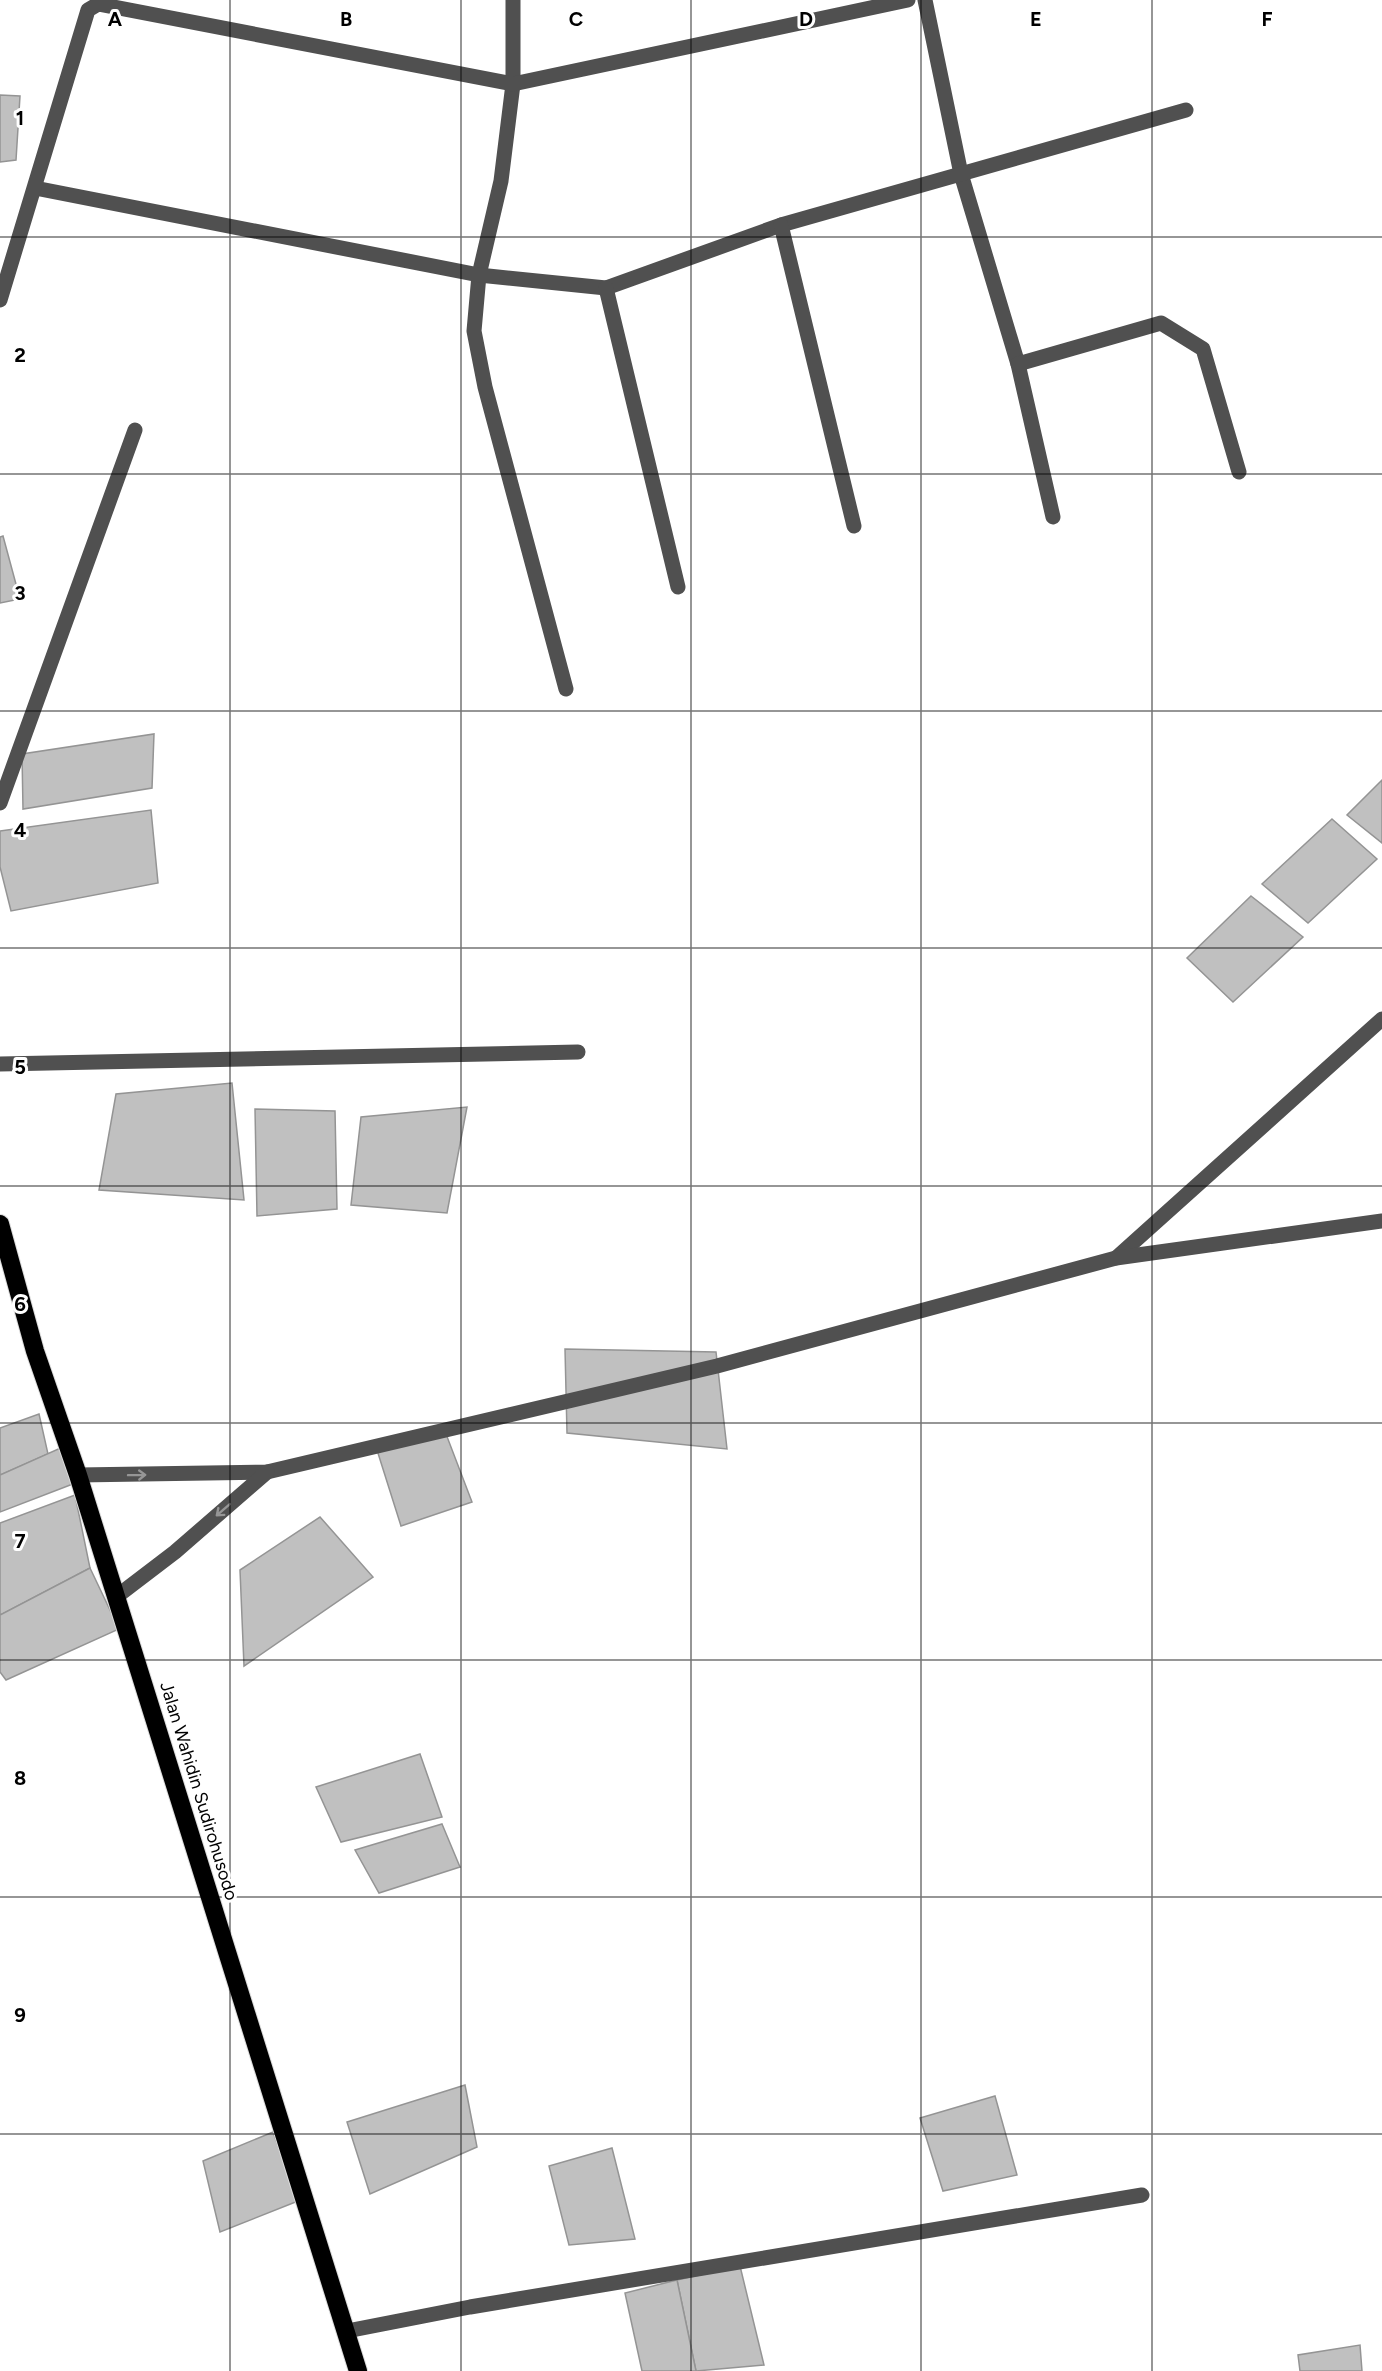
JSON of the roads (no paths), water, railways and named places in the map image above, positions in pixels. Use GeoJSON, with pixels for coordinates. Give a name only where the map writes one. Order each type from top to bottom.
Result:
{"type":"FeatureCollection","features":[{"type":"Feature","properties":{"kind":"highway","name":"Jalan Wahidin Sudirohusodo"},"geometry":{"type":"LineString","coordinates":[[0,1224],[35,1351],[78,1475],[358,2371]]}},
{"type":"Feature","properties":{"kind":"street"},"geometry":{"type":"LineString","coordinates":[[513,0],[513,84],[501,181],[479,275],[474,331],[483,375],[566,689]]}},
{"type":"Feature","properties":{"kind":"street"},"geometry":{"type":"LineString","coordinates":[[0,300],[88,10],[98,4],[513,84],[908,0]]}},
{"type":"Feature","properties":{"kind":"street"},"geometry":{"type":"LineString","coordinates":[[925,0],[961,174],[1018,364],[1053,517]]}},
{"type":"Feature","properties":{"kind":"street"},"geometry":{"type":"LineString","coordinates":[[35,188],[479,275],[606,288],[781,225],[1186,110]]}},
{"type":"Feature","properties":{"kind":"street"},"geometry":{"type":"LineString","coordinates":[[781,225],[854,526]]}},
{"type":"Feature","properties":{"kind":"street"},"geometry":{"type":"LineString","coordinates":[[606,288],[678,587]]}},
{"type":"Feature","properties":{"kind":"street"},"geometry":{"type":"LineString","coordinates":[[1018,364],[1161,323],[1203,349],[1239,472]]}},
{"type":"Feature","properties":{"kind":"street"},"geometry":{"type":"LineString","coordinates":[[0,803],[135,430]]}},
{"type":"Feature","properties":{"kind":"street"},"geometry":{"type":"LineString","coordinates":[[1116,1258],[1382,1019]]}},
{"type":"Feature","properties":{"kind":"street"},"geometry":{"type":"LineString","coordinates":[[0,1064],[578,1052]]}},
{"type":"Feature","properties":{"kind":"street"},"geometry":{"type":"LineString","coordinates":[[78,1475],[267,1472],[717,1366],[1116,1258],[1382,1221]]}},
{"type":"Feature","properties":{"kind":"street"},"geometry":{"type":"LineString","coordinates":[[116,1597],[175,1552],[267,1472]]}},
{"type":"Feature","properties":{"kind":"street"},"geometry":{"type":"LineString","coordinates":[[347,2331],[470,2307],[1142,2194]]}}]}
